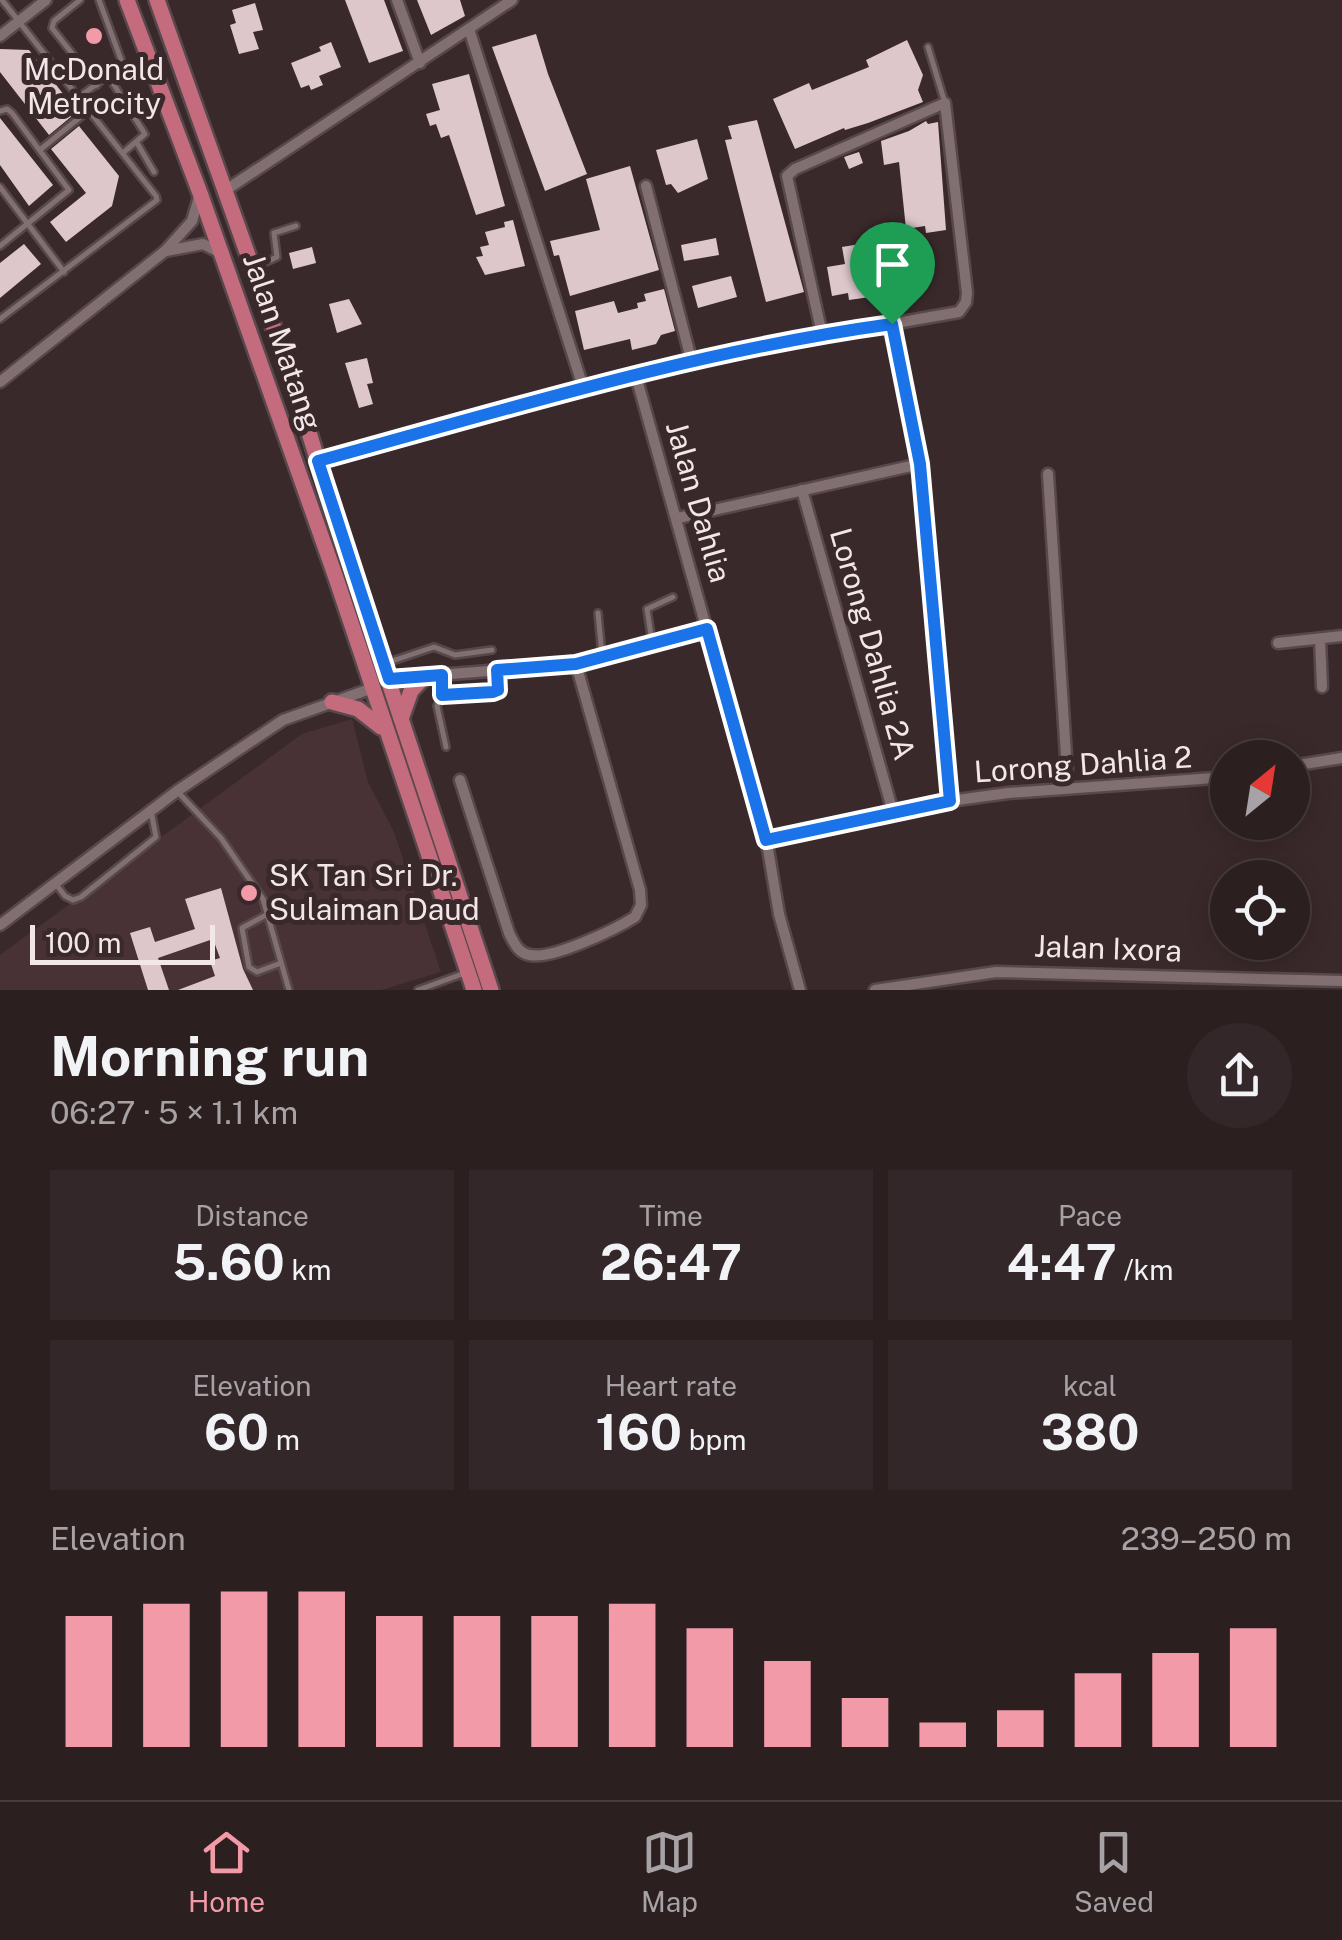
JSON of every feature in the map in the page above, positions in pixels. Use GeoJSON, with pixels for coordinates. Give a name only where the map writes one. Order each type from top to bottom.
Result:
{"type":"FeatureCollection","features":[{"type":"Feature","properties":{"kind":"main road","name":"Jalan Matang"},"geometry":{"type":"LineString","coordinates":[[127,0],[222,253],[335,575],[370,689],[474,990]]}},
{"type":"Feature","properties":{"kind":"main road","name":"Jalan Matang"},"geometry":{"type":"LineString","coordinates":[[157,0],[250,269],[280,342],[491,990]]}},
{"type":"Feature","properties":{"kind":"main road"},"geometry":{"type":"LineString","coordinates":[[370,689],[383,678],[383,664]]}},
{"type":"Feature","properties":{"kind":"main road"},"geometry":{"type":"LineString","coordinates":[[401,719],[411,692],[433,676]]}},
{"type":"Feature","properties":{"kind":"main road"},"geometry":{"type":"LineString","coordinates":[[332,702],[358,709],[384,729]]}},
{"type":"Feature","properties":{"kind":"street"},"geometry":{"type":"LineString","coordinates":[[0,36],[46,0]]}},
{"type":"Feature","properties":{"kind":"street"},"geometry":{"type":"LineString","coordinates":[[397,0],[420,63]]}},
{"type":"Feature","properties":{"kind":"street"},"geometry":{"type":"LineString","coordinates":[[224,192],[512,0]]}},
{"type":"Feature","properties":{"kind":"street"},"geometry":{"type":"LineString","coordinates":[[469,29],[583,387]]}},
{"type":"Feature","properties":{"kind":"street"},"geometry":{"type":"LineString","coordinates":[[318,461],[692,359],[959,312],[967,293],[945,103],[794,169],[787,176],[822,334]]}},
{"type":"Feature","properties":{"kind":"street"},"geometry":{"type":"LineString","coordinates":[[646,186],[692,359]]}},
{"type":"Feature","properties":{"kind":"street"},"geometry":{"type":"LineString","coordinates":[[0,382],[165,251],[192,220],[200,193]]}},
{"type":"Feature","properties":{"kind":"street"},"geometry":{"type":"LineString","coordinates":[[165,251],[203,244],[222,253]]}},
{"type":"Feature","properties":{"kind":"street"},"geometry":{"type":"LineString","coordinates":[[892,324],[920,464],[950,801]]}},
{"type":"Feature","properties":{"kind":"street","name":"Jalan Dahlia"},"geometry":{"type":"LineString","coordinates":[[636,376],[766,840],[779,914],[800,990]]}},
{"type":"Feature","properties":{"kind":"street"},"geometry":{"type":"LineString","coordinates":[[678,518],[920,464]]}},
{"type":"Feature","properties":{"kind":"street"},"geometry":{"type":"LineString","coordinates":[[1048,474],[1068,786]]}},
{"type":"Feature","properties":{"kind":"street","name":"Lorong Dahlia 2A"},"geometry":{"type":"LineString","coordinates":[[802,490],[893,812]]}},
{"type":"Feature","properties":{"kind":"street"},"geometry":{"type":"LineString","coordinates":[[383,664],[433,676],[576,664],[707,629]]}},
{"type":"Feature","properties":{"kind":"street"},"geometry":{"type":"LineString","coordinates":[[1278,643],[1342,636]]}},
{"type":"Feature","properties":{"kind":"street"},"geometry":{"type":"LineString","coordinates":[[1320,638],[1322,687]]}},
{"type":"Feature","properties":{"kind":"street"},"geometry":{"type":"LineString","coordinates":[[460,780],[517,948],[528,955],[545,956],[635,918],[641,905],[640,890],[576,664]]}},
{"type":"Feature","properties":{"kind":"street"},"geometry":{"type":"LineString","coordinates":[[0,925],[178,791],[283,720],[370,689]]}},
{"type":"Feature","properties":{"kind":"street"},"geometry":{"type":"LineString","coordinates":[[1310,763],[1342,758]]}},
{"type":"Feature","properties":{"kind":"street","name":"Lorong Dahlia 2"},"geometry":{"type":"LineString","coordinates":[[766,840],[950,801],[1068,786],[1105,788],[1210,779]]}},
{"type":"Feature","properties":{"kind":"street","name":"Jalan Ixora"},"geometry":{"type":"LineString","coordinates":[[875,990],[996,972],[1342,982]]}},
{"type":"Feature","properties":{"kind":"lane"},"geometry":{"type":"LineString","coordinates":[[0,319],[155,205],[156,196],[2,0]]}},
{"type":"Feature","properties":{"kind":"lane"},"geometry":{"type":"LineString","coordinates":[[80,0],[54,21],[52,28],[97,85]]}},
{"type":"Feature","properties":{"kind":"lane"},"geometry":{"type":"LineString","coordinates":[[79,97],[123,66],[99,0]]}},
{"type":"Feature","properties":{"kind":"lane"},"geometry":{"type":"LineString","coordinates":[[928,47],[945,103]]}},
{"type":"Feature","properties":{"kind":"lane"},"geometry":{"type":"LineString","coordinates":[[108,78],[145,134],[123,153]]}},
{"type":"Feature","properties":{"kind":"lane"},"geometry":{"type":"LineString","coordinates":[[41,149],[89,110]]}},
{"type":"Feature","properties":{"kind":"lane"},"geometry":{"type":"LineString","coordinates":[[0,111],[12,112],[69,190],[0,246]]}},
{"type":"Feature","properties":{"kind":"lane"},"geometry":{"type":"LineString","coordinates":[[137,143],[154,172]]}},
{"type":"Feature","properties":{"kind":"lane"},"geometry":{"type":"LineString","coordinates":[[0,188],[64,272]]}},
{"type":"Feature","properties":{"kind":"lane"},"geometry":{"type":"LineString","coordinates":[[250,269],[277,257],[274,233],[296,226]]}},
{"type":"Feature","properties":{"kind":"lane"},"geometry":{"type":"LineString","coordinates":[[652,643],[647,609],[673,597]]}},
{"type":"Feature","properties":{"kind":"lane"},"geometry":{"type":"LineString","coordinates":[[598,613],[602,655]]}},
{"type":"Feature","properties":{"kind":"lane"},"geometry":{"type":"LineString","coordinates":[[383,664],[434,648],[455,655],[492,650]]}},
{"type":"Feature","properties":{"kind":"lane"},"geometry":{"type":"LineString","coordinates":[[442,695],[497,691],[497,670]]}},
{"type":"Feature","properties":{"kind":"lane"},"geometry":{"type":"LineString","coordinates":[[433,676],[442,695],[438,706],[446,747]]}},
{"type":"Feature","properties":{"kind":"lane"},"geometry":{"type":"LineString","coordinates":[[178,791],[221,838],[264,899],[289,990]]}},
{"type":"Feature","properties":{"kind":"lane"},"geometry":{"type":"LineString","coordinates":[[55,883],[73,900],[81,896],[156,837],[151,811]]}},
{"type":"Feature","properties":{"kind":"lane"},"geometry":{"type":"LineString","coordinates":[[266,915],[242,928],[250,967],[257,972],[280,962]]}},
{"type":"Feature","properties":{"kind":"lane"},"geometry":{"type":"LineString","coordinates":[[418,990],[468,972]]}},
{"type":"Feature","properties":{"kind":"shaded area","name":"SK Tan Sri Dr. Sulaiman Daud"},"geometry":{"type":"Polygon","coordinates":[[[352,719],[368,782],[394,832],[441,972],[381,990],[0,990],[0,955],[302,734],[352,719]]]}},
{"type":"Feature","properties":{"kind":"building"},"geometry":{"type":"Polygon","coordinates":[[[345,0],[384,0],[403,51],[369,63],[345,0]]]}},
{"type":"Feature","properties":{"kind":"building"},"geometry":{"type":"Polygon","coordinates":[[[417,0],[460,0],[465,16],[431,35],[417,0]]]}},
{"type":"Feature","properties":{"kind":"building"},"geometry":{"type":"Polygon","coordinates":[[[255,3],[263,30],[253,32],[259,49],[239,54],[230,25],[236,23],[232,10],[255,3]]]}},
{"type":"Feature","properties":{"kind":"building"},"geometry":{"type":"Polygon","coordinates":[[[536,34],[587,174],[545,191],[492,47],[536,34]]]}},
{"type":"Feature","properties":{"kind":"building"},"geometry":{"type":"Polygon","coordinates":[[[907,40],[923,75],[918,90],[923,102],[795,149],[773,99],[809,83],[812,90],[869,67],[866,60],[907,40]]]}},
{"type":"Feature","properties":{"kind":"building"},"geometry":{"type":"Polygon","coordinates":[[[331,42],[341,67],[319,76],[323,85],[311,90],[309,85],[301,88],[291,63],[321,51],[319,47],[331,42]]]}},
{"type":"Feature","properties":{"kind":"building"},"geometry":{"type":"Polygon","coordinates":[[[0,49],[29,50],[71,104],[66,108],[72,116],[49,135],[0,72],[0,49]]]}},
{"type":"Feature","properties":{"kind":"building"},"geometry":{"type":"Polygon","coordinates":[[[469,74],[505,206],[476,215],[449,135],[441,138],[436,124],[430,126],[426,114],[440,110],[432,84],[469,74]]]}},
{"type":"Feature","properties":{"kind":"building"},"geometry":{"type":"Polygon","coordinates":[[[0,118],[53,185],[29,206],[0,165],[0,118]]]}},
{"type":"Feature","properties":{"kind":"building"},"geometry":{"type":"Polygon","coordinates":[[[757,120],[804,292],[766,302],[725,140],[732,139],[728,126],[757,120]]]}},
{"type":"Feature","properties":{"kind":"building"},"geometry":{"type":"Polygon","coordinates":[[[926,121],[938,122],[946,230],[926,233],[925,226],[906,229],[899,162],[884,165],[881,141],[926,121]]]}},
{"type":"Feature","properties":{"kind":"building"},"geometry":{"type":"Polygon","coordinates":[[[79,126],[119,176],[112,206],[66,242],[50,222],[86,193],[51,149],[79,126]]]}},
{"type":"Feature","properties":{"kind":"building"},"geometry":{"type":"Polygon","coordinates":[[[697,139],[708,179],[678,193],[671,184],[666,185],[656,150],[697,139]]]}},
{"type":"Feature","properties":{"kind":"building"},"geometry":{"type":"Polygon","coordinates":[[[859,152],[863,163],[849,169],[844,157],[859,152]]]}},
{"type":"Feature","properties":{"kind":"building"},"geometry":{"type":"Polygon","coordinates":[[[630,166],[659,270],[570,296],[559,255],[554,256],[550,241],[600,230],[586,179],[630,166]]]}},
{"type":"Feature","properties":{"kind":"building"},"geometry":{"type":"Polygon","coordinates":[[[513,220],[525,266],[485,275],[476,257],[483,256],[480,247],[489,245],[485,232],[505,227],[504,222],[513,220]]]}},
{"type":"Feature","properties":{"kind":"building"},"geometry":{"type":"Polygon","coordinates":[[[716,238],[719,255],[684,261],[681,245],[716,238]]]}},
{"type":"Feature","properties":{"kind":"building"},"geometry":{"type":"Polygon","coordinates":[[[890,239],[898,293],[849,300],[848,293],[832,296],[827,267],[845,264],[842,247],[890,239]]]}},
{"type":"Feature","properties":{"kind":"building"},"geometry":{"type":"Polygon","coordinates":[[[24,244],[41,264],[0,298],[0,263],[24,244]]]}},
{"type":"Feature","properties":{"kind":"building"},"geometry":{"type":"Polygon","coordinates":[[[312,247],[316,263],[293,269],[289,253],[312,247]]]}},
{"type":"Feature","properties":{"kind":"building"},"geometry":{"type":"Polygon","coordinates":[[[731,276],[737,297],[698,308],[692,286],[731,276]]]}},
{"type":"Feature","properties":{"kind":"building"},"geometry":{"type":"Polygon","coordinates":[[[664,289],[675,331],[661,335],[656,344],[632,350],[630,339],[584,350],[575,311],[614,301],[618,313],[638,308],[637,303],[646,301],[644,294],[664,289]]]}},
{"type":"Feature","properties":{"kind":"building"},"geometry":{"type":"Polygon","coordinates":[[[349,299],[362,324],[337,333],[329,304],[349,299]]]}},
{"type":"Feature","properties":{"kind":"building"},"geometry":{"type":"Polygon","coordinates":[[[367,358],[373,383],[367,384],[373,404],[359,408],[345,363],[367,358]]]}},
{"type":"Feature","properties":{"kind":"building"},"geometry":{"type":"Polygon","coordinates":[[[221,888],[243,969],[253,990],[178,990],[215,976],[210,961],[220,958],[213,939],[158,958],[169,990],[148,990],[130,933],[150,927],[155,942],[195,929],[185,899],[221,888]]]}},
{"type":"Feature","properties":{"kind":"place","name":"McDonald Metrocity"},"geometry":{"type":"Point","coordinates":[94,36]}},
{"type":"Feature","properties":{"kind":"place","name":"SK Tan Sri Dr. Sulaiman Daud"},"geometry":{"type":"Point","coordinates":[249,893]}},
{"type":"Feature","properties":{"kind":"route"},"geometry":{"type":"LineString","coordinates":[[892,324],[920,464],[950,801],[766,840],[707,629],[576,664],[497,670],[498,690],[493,692],[442,695],[442,675],[389,679],[318,461],[692,359],[892,324]]}}]}
